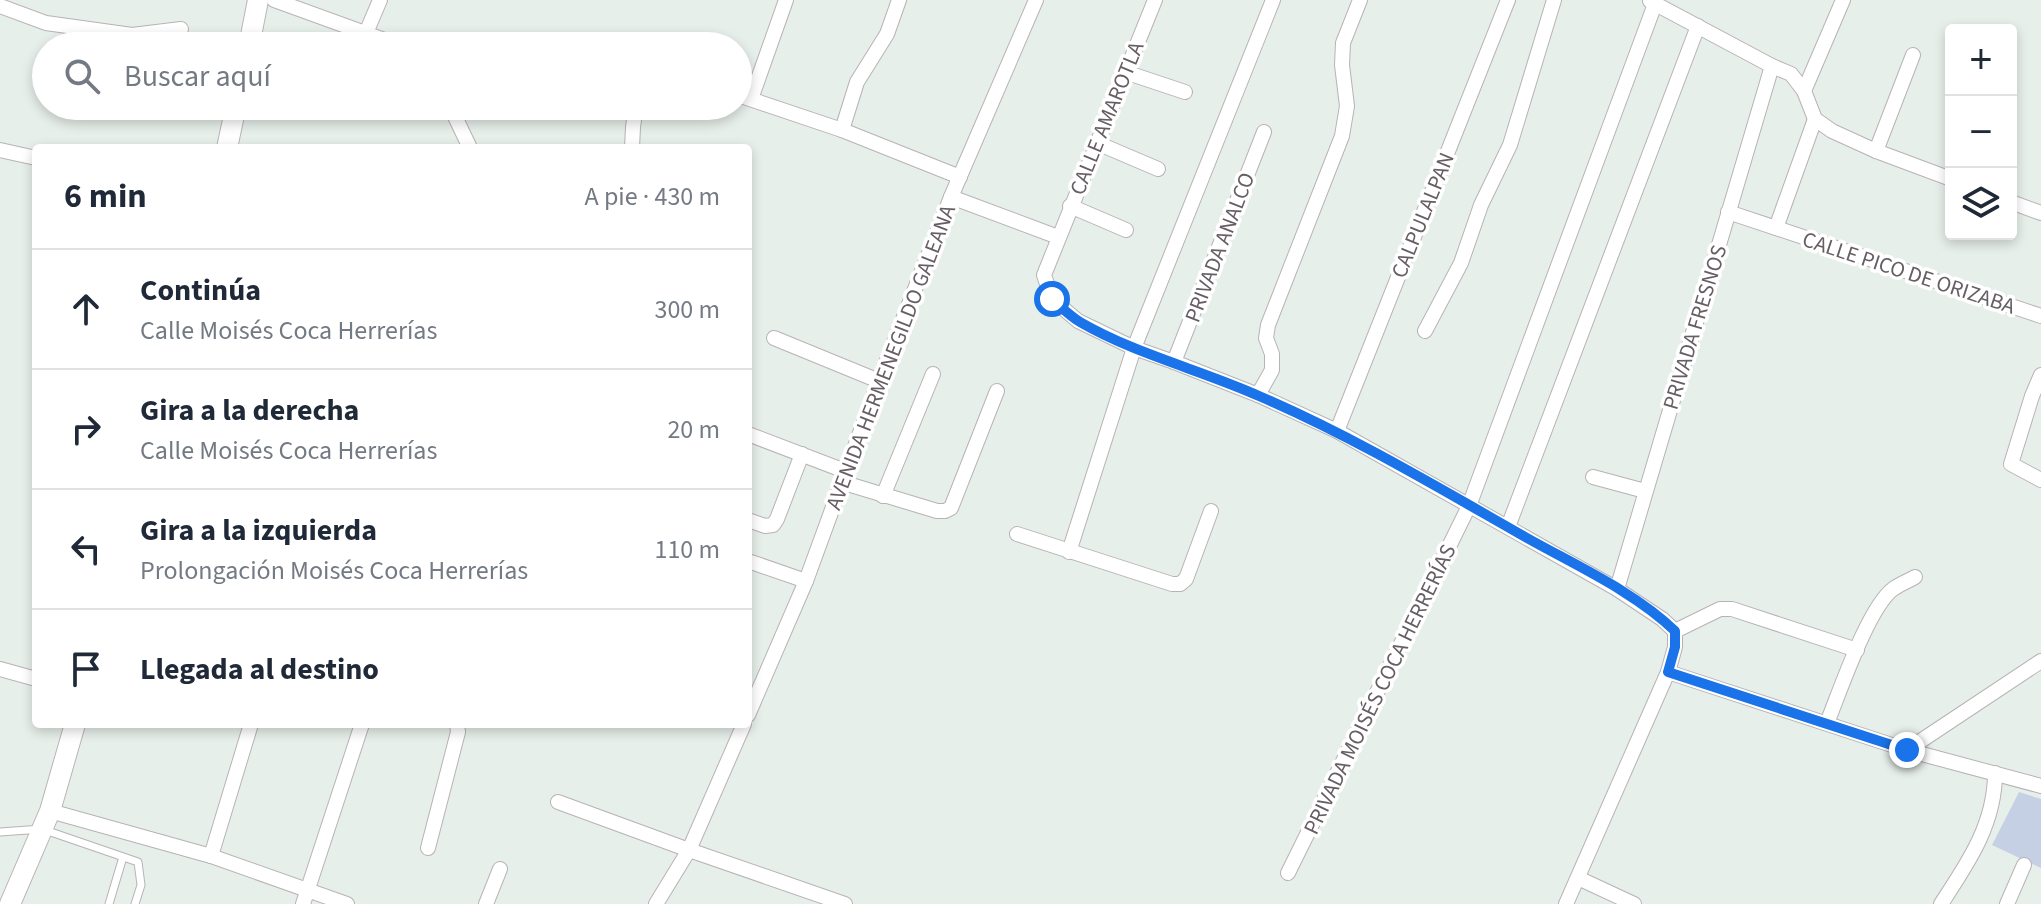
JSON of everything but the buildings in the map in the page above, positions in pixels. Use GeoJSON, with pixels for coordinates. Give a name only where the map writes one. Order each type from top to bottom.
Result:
{"type":"FeatureCollection","features":[{"type":"Feature","properties":{"kind":"main road"},"geometry":{"type":"LineString","coordinates":[[252,32],[258,0]]}},
{"type":"Feature","properties":{"kind":"main road"},"geometry":{"type":"LineString","coordinates":[[228,144],[233,120]]}},
{"type":"Feature","properties":{"kind":"main road"},"geometry":{"type":"LineString","coordinates":[[10,904],[46,820],[74,728]]}},
{"type":"Feature","properties":{"kind":"street"},"geometry":{"type":"LineString","coordinates":[[274,0],[363,32]]}},
{"type":"Feature","properties":{"kind":"street"},"geometry":{"type":"LineString","coordinates":[[366,32],[380,0]]}},
{"type":"Feature","properties":{"kind":"street"},"geometry":{"type":"LineString","coordinates":[[752,80],[786,0]]}},
{"type":"Feature","properties":{"kind":"street"},"geometry":{"type":"LineString","coordinates":[[842,130],[857,82],[887,34],[899,0]]}},
{"type":"Feature","properties":{"kind":"street","name":"AVENIDA HERMENEGILDO GALEANA"},"geometry":{"type":"LineString","coordinates":[[752,706],[806,581],[843,476],[951,197],[1036,0]]}},
{"type":"Feature","properties":{"kind":"street","name":"CALLE AMAROTLA"},"geometry":{"type":"LineString","coordinates":[[1155,0],[1044,275],[1052,299],[1078,321],[1134,348],[1258,395],[1337,431],[1617,589],[1675,631]]}},
{"type":"Feature","properties":{"kind":"street"},"geometry":{"type":"LineString","coordinates":[[1069,552],[1134,348],[1273,0]]}},
{"type":"Feature","properties":{"kind":"street"},"geometry":{"type":"LineString","coordinates":[[1258,395],[1272,370],[1272,354],[1266,338],[1268,325],[1342,136],[1347,106],[1343,43],[1360,0]]}},
{"type":"Feature","properties":{"kind":"street","name":"CALPULALPAN"},"geometry":{"type":"LineString","coordinates":[[1337,431],[1508,0]]}},
{"type":"Feature","properties":{"kind":"street"},"geometry":{"type":"LineString","coordinates":[[1425,331],[1461,263],[1481,205],[1510,145],[1554,0]]}},
{"type":"Feature","properties":{"kind":"street"},"geometry":{"type":"LineString","coordinates":[[1804,91],[1843,0]]}},
{"type":"Feature","properties":{"kind":"street"},"geometry":{"type":"LineString","coordinates":[[1651,2],[1677,7],[1698,26],[1791,74],[1804,91],[1815,119],[1832,131],[1945,177]]}},
{"type":"Feature","properties":{"kind":"street","name":"PRIVADA MOISÉS COCA HERRERÍAS"},"geometry":{"type":"LineString","coordinates":[[1288,873],[1469,506],[1651,2]]}},
{"type":"Feature","properties":{"kind":"street"},"geometry":{"type":"LineString","coordinates":[[0,6],[46,23],[110,32]]}},
{"type":"Feature","properties":{"kind":"street"},"geometry":{"type":"LineString","coordinates":[[1508,527],[1698,26]]}},
{"type":"Feature","properties":{"kind":"street"},"geometry":{"type":"LineString","coordinates":[[156,32],[181,29]]}},
{"type":"Feature","properties":{"kind":"street"},"geometry":{"type":"LineString","coordinates":[[1876,151],[1913,55]]}},
{"type":"Feature","properties":{"kind":"street","name":"PRIVADA FRESNOS"},"geometry":{"type":"LineString","coordinates":[[1617,589],[1772,66]]}},
{"type":"Feature","properties":{"kind":"street"},"geometry":{"type":"LineString","coordinates":[[1125,72],[1185,92]]}},
{"type":"Feature","properties":{"kind":"street"},"geometry":{"type":"LineString","coordinates":[[752,99],[842,130],[960,177]]}},
{"type":"Feature","properties":{"kind":"street","name":"CALLE PICO DE ORIZABA"},"geometry":{"type":"LineString","coordinates":[[1776,228],[1815,119]]}},
{"type":"Feature","properties":{"kind":"street"},"geometry":{"type":"LineString","coordinates":[[457,120],[468,144]]}},
{"type":"Feature","properties":{"kind":"street"},"geometry":{"type":"LineString","coordinates":[[632,144],[634,120]]}},
{"type":"Feature","properties":{"kind":"street","name":"PRIVADA ANALCO"},"geometry":{"type":"LineString","coordinates":[[1174,362],[1264,132]]}},
{"type":"Feature","properties":{"kind":"street"},"geometry":{"type":"LineString","coordinates":[[1097,143],[1158,169]]}},
{"type":"Feature","properties":{"kind":"street"},"geometry":{"type":"LineString","coordinates":[[0,150],[32,157]]}},
{"type":"Feature","properties":{"kind":"street"},"geometry":{"type":"LineString","coordinates":[[951,197],[1058,237]]}},
{"type":"Feature","properties":{"kind":"street"},"geometry":{"type":"LineString","coordinates":[[2017,204],[2041,213]]}},
{"type":"Feature","properties":{"kind":"street"},"geometry":{"type":"LineString","coordinates":[[1070,206],[1126,230]]}},
{"type":"Feature","properties":{"kind":"street","name":"CALLE PICO DE ORIZABA"},"geometry":{"type":"LineString","coordinates":[[1728,212],[2041,316]]}},
{"type":"Feature","properties":{"kind":"street"},"geometry":{"type":"LineString","coordinates":[[774,338],[879,381]]}},
{"type":"Feature","properties":{"kind":"street"},"geometry":{"type":"LineString","coordinates":[[883,496],[933,374]]}},
{"type":"Feature","properties":{"kind":"street"},"geometry":{"type":"LineString","coordinates":[[2041,375],[2011,464],[2041,480]]}},
{"type":"Feature","properties":{"kind":"street"},"geometry":{"type":"LineString","coordinates":[[752,435],[802,454],[883,496],[945,511],[951,508],[997,391]]}},
{"type":"Feature","properties":{"kind":"street"},"geometry":{"type":"LineString","coordinates":[[752,521],[773,525],[802,454]]}},
{"type":"Feature","properties":{"kind":"street"},"geometry":{"type":"LineString","coordinates":[[1593,477],[1645,491]]}},
{"type":"Feature","properties":{"kind":"street"},"geometry":{"type":"LineString","coordinates":[[1017,534],[1180,584],[1186,579],[1211,511]]}},
{"type":"Feature","properties":{"kind":"street"},"geometry":{"type":"LineString","coordinates":[[752,562],[806,581]]}},
{"type":"Feature","properties":{"kind":"street"},"geometry":{"type":"LineString","coordinates":[[1827,723],[1878,606],[1892,590],[1915,577]]}},
{"type":"Feature","properties":{"kind":"street"},"geometry":{"type":"LineString","coordinates":[[1566,904],[1668,672],[1675,647],[1675,631],[1720,609],[1732,609],[1857,650]]}},
{"type":"Feature","properties":{"kind":"street"},"geometry":{"type":"LineString","coordinates":[[1907,750],[2041,661]]}},
{"type":"Feature","properties":{"kind":"street"},"geometry":{"type":"LineString","coordinates":[[0,669],[32,678]]}},
{"type":"Feature","properties":{"kind":"street"},"geometry":{"type":"LineString","coordinates":[[1668,672],[1907,750],[2040,784]]}},
{"type":"Feature","properties":{"kind":"street"},"geometry":{"type":"LineString","coordinates":[[211,856],[250,728]]}},
{"type":"Feature","properties":{"kind":"street"},"geometry":{"type":"LineString","coordinates":[[305,898],[361,728]]}},
{"type":"Feature","properties":{"kind":"street"},"geometry":{"type":"LineString","coordinates":[[428,848],[458,728]]}},
{"type":"Feature","properties":{"kind":"street"},"geometry":{"type":"LineString","coordinates":[[656,904],[689,850],[742,728]]}},
{"type":"Feature","properties":{"kind":"street"},"geometry":{"type":"LineString","coordinates":[[1941,904],[1980,842],[1992,808],[1995,773]]}},
{"type":"Feature","properties":{"kind":"street"},"geometry":{"type":"LineString","coordinates":[[558,802],[845,904]]}},
{"type":"Feature","properties":{"kind":"street"},"geometry":{"type":"LineString","coordinates":[[46,820],[211,856],[305,898],[347,904]]}},
{"type":"Feature","properties":{"kind":"street"},"geometry":{"type":"LineString","coordinates":[[2007,904],[2024,865]]}},
{"type":"Feature","properties":{"kind":"street"},"geometry":{"type":"LineString","coordinates":[[486,904],[500,869]]}},
{"type":"Feature","properties":{"kind":"street"},"geometry":{"type":"LineString","coordinates":[[1578,878],[1634,904]]}},
{"type":"Feature","properties":{"kind":"lane"},"geometry":{"type":"LineString","coordinates":[[0,832],[46,820],[138,862],[141,885],[135,904]]}},
{"type":"Feature","properties":{"kind":"lane"},"geometry":{"type":"LineString","coordinates":[[109,904],[123,857]]}},
{"type":"Feature","properties":{"kind":"shaded area"},"geometry":{"type":"Polygon","coordinates":[[[2019,792],[2041,799],[2041,868],[1992,845],[2019,792]]]}},
{"type":"Feature","properties":{"kind":"route"},"geometry":{"type":"LineString","coordinates":[[1052,299],[1078,321],[1134,348],[1258,395],[1337,431],[1617,589],[1675,631],[1675,647],[1668,672],[1907,750]]}}]}
